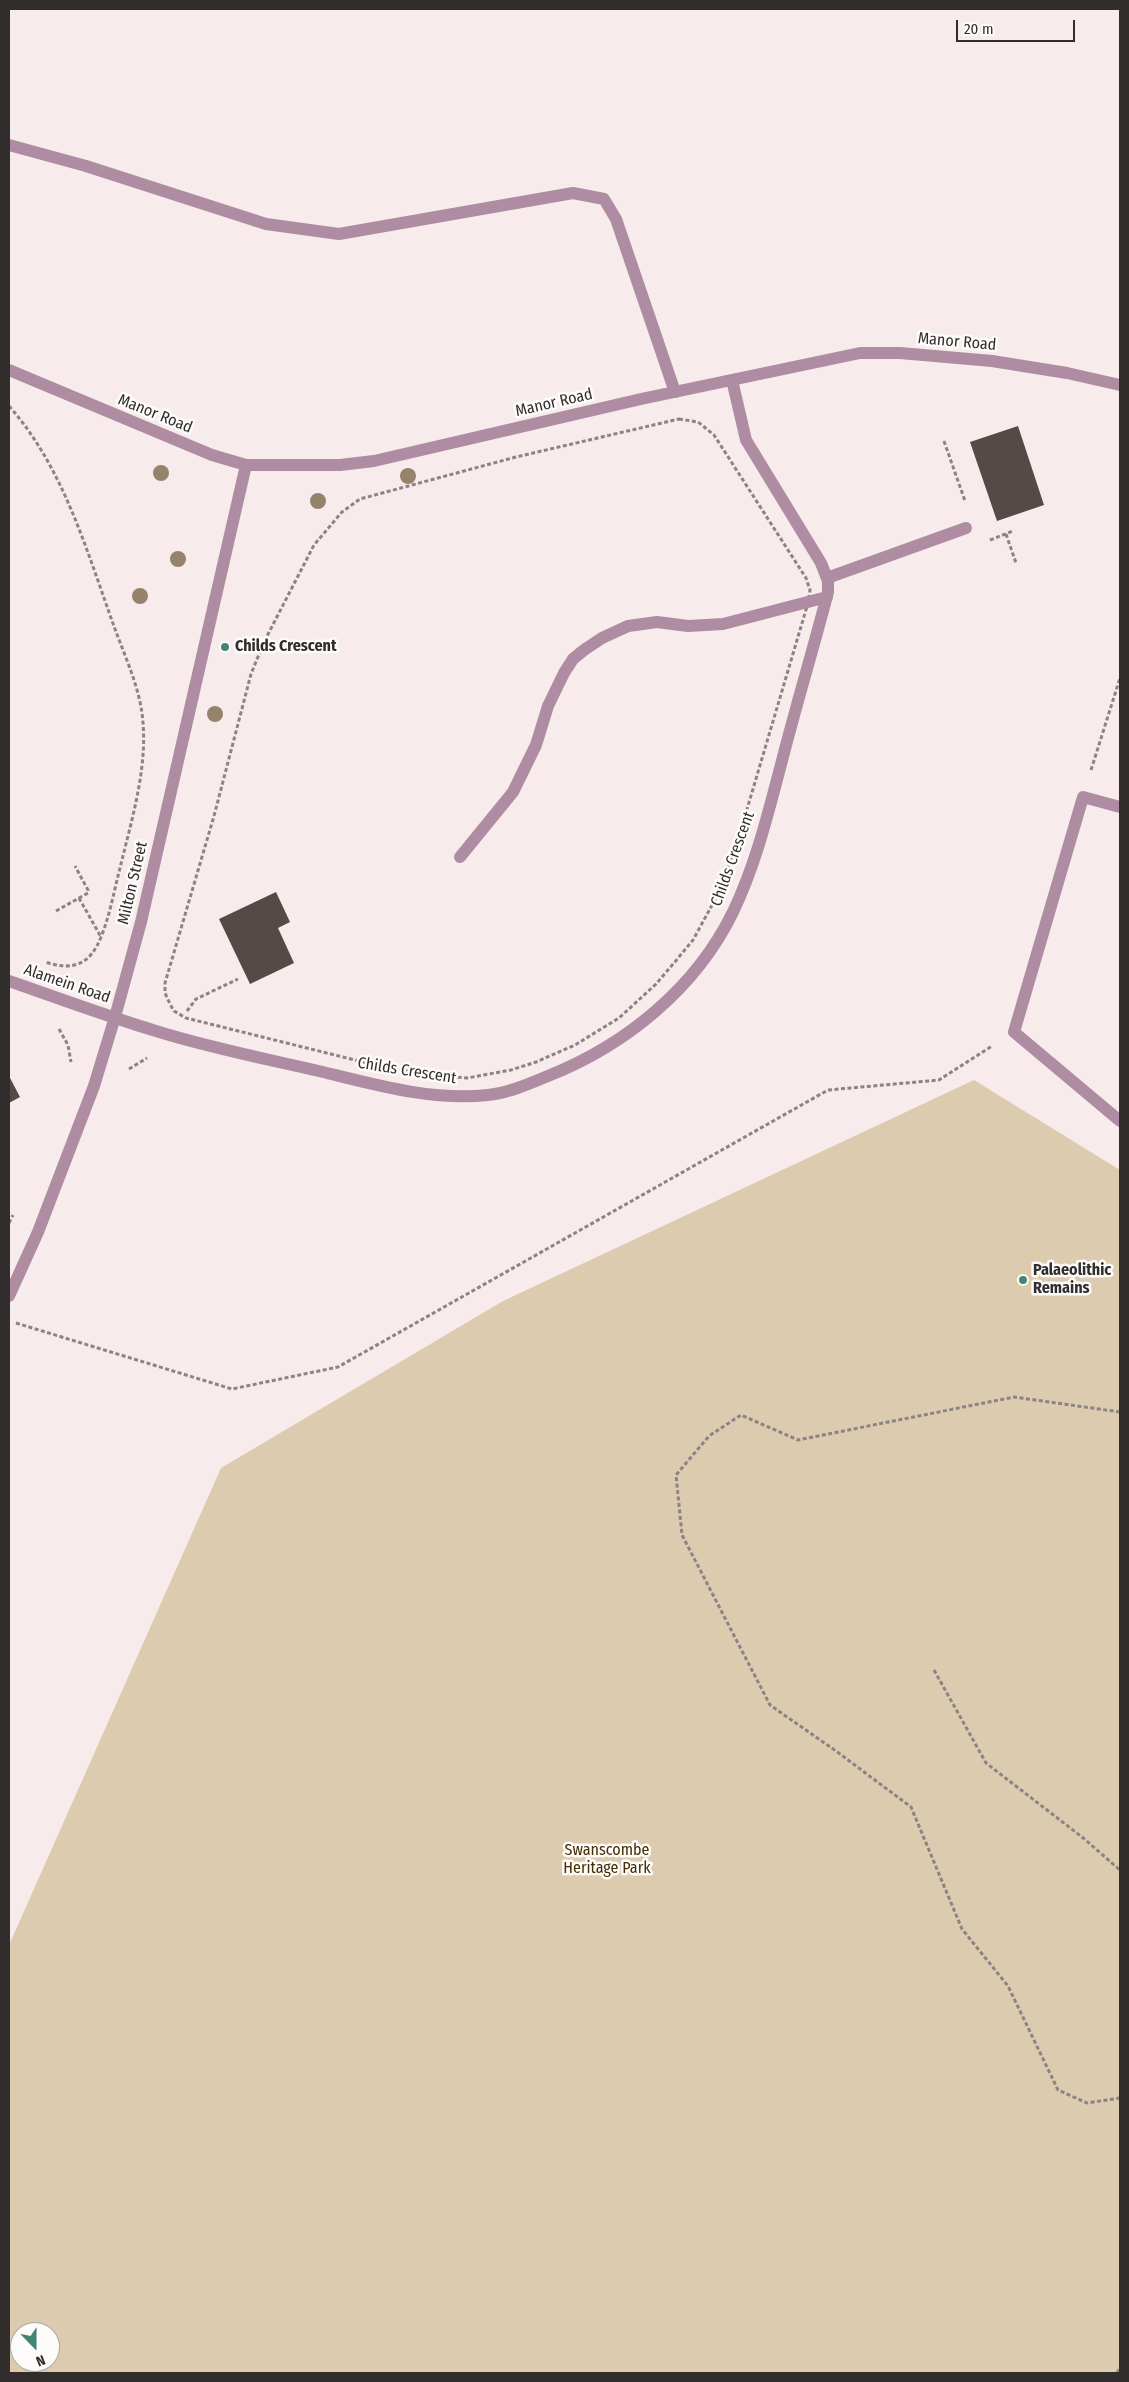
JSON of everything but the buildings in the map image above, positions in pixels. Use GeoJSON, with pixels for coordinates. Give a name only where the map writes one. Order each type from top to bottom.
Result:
{"type":"FeatureCollection","features":[{"type":"Feature","properties":{"kind":"street"},"geometry":{"type":"LineString","coordinates":[[9,145],[86,166],[266,224],[339,234],[573,193],[604,199],[616,219],[675,392]]}},
{"type":"Feature","properties":{"kind":"street","name":"Manor Road"},"geometry":{"type":"LineString","coordinates":[[9,370],[212,455],[246,465],[322,466],[364,462],[675,392],[860,353],[900,353],[992,361],[1067,373],[1120,385]]}},
{"type":"Feature","properties":{"kind":"street","name":"Childs Crescent"},"geometry":{"type":"LineString","coordinates":[[115,1017],[157,1032],[326,1073],[432,1094],[452,1096],[489,1095],[520,1087],[582,1061],[612,1044],[647,1019],[667,1001],[704,959],[732,914],[757,847],[827,597],[827,578],[818,557],[746,440],[732,380]]}},
{"type":"Feature","properties":{"kind":"street","name":"Milton Street"},"geometry":{"type":"LineString","coordinates":[[9,1296],[38,1232],[94,1086],[115,1017],[141,922],[246,465]]}},
{"type":"Feature","properties":{"kind":"street"},"geometry":{"type":"LineString","coordinates":[[827,578],[966,528]]}},
{"type":"Feature","properties":{"kind":"street"},"geometry":{"type":"LineString","coordinates":[[460,856],[513,792],[536,745],[548,706],[564,673],[573,659],[584,650],[602,638],[628,626],[657,622],[688,626],[723,624],[748,619],[755,614],[827,597]]}},
{"type":"Feature","properties":{"kind":"street"},"geometry":{"type":"LineString","coordinates":[[1120,807],[1083,797],[1014,1032],[1120,1121]]}},
{"type":"Feature","properties":{"kind":"street","name":"Alamein Road"},"geometry":{"type":"LineString","coordinates":[[9,981],[115,1017]]}},
{"type":"Feature","properties":{"kind":"path"},"geometry":{"type":"LineString","coordinates":[[9,406],[28,428],[41,448],[66,500],[82,537],[143,714],[142,761],[132,817],[101,937],[92,954],[75,966],[62,967],[43,961]]}},
{"type":"Feature","properties":{"kind":"path"},"geometry":{"type":"LineString","coordinates":[[688,418],[702,424],[714,435],[810,586],[808,603],[737,843],[718,896],[693,940],[662,977],[635,1004],[601,1030],[575,1045],[511,1070],[486,1076],[449,1078],[358,1060],[186,1018],[174,1010],[170,1004],[165,983],[202,860],[251,674],[264,642],[314,545],[336,518],[355,503],[372,494],[507,459],[668,421],[688,418]]}},
{"type":"Feature","properties":{"kind":"path"},"geometry":{"type":"LineString","coordinates":[[944,440],[967,506]]}},
{"type":"Feature","properties":{"kind":"path"},"geometry":{"type":"LineString","coordinates":[[988,541],[1013,531]]}},
{"type":"Feature","properties":{"kind":"path"},"geometry":{"type":"LineString","coordinates":[[1006,534],[1016,563]]}},
{"type":"Feature","properties":{"kind":"path"},"geometry":{"type":"LineString","coordinates":[[1083,797],[1120,678]]}},
{"type":"Feature","properties":{"kind":"path"},"geometry":{"type":"LineString","coordinates":[[56,911],[87,894],[88,890],[75,866]]}},
{"type":"Feature","properties":{"kind":"path"},"geometry":{"type":"LineString","coordinates":[[79,898],[101,937]]}},
{"type":"Feature","properties":{"kind":"path"},"geometry":{"type":"LineString","coordinates":[[186,1018],[193,1001],[238,979]]}},
{"type":"Feature","properties":{"kind":"path"},"geometry":{"type":"LineString","coordinates":[[56,1026],[68,1045],[70,1070]]}},
{"type":"Feature","properties":{"kind":"path"},"geometry":{"type":"LineString","coordinates":[[9,1320],[232,1389],[338,1367],[828,1090],[939,1080],[1014,1032]]}},
{"type":"Feature","properties":{"kind":"path"},"geometry":{"type":"LineString","coordinates":[[126,1072],[139,1062],[154,1056]]}},
{"type":"Feature","properties":{"kind":"path"},"geometry":{"type":"LineString","coordinates":[[9,1223],[14,1213]]}},
{"type":"Feature","properties":{"kind":"path"},"geometry":{"type":"LineString","coordinates":[[22,1324],[25,1317]]}},
{"type":"Feature","properties":{"kind":"path"},"geometry":{"type":"LineString","coordinates":[[1120,1412],[1014,1397],[798,1440],[741,1415],[709,1436],[676,1476],[682,1535],[770,1705],[836,1751],[910,1807],[962,1929],[1008,1986],[1058,2090],[1087,2103],[1120,2098]]}},
{"type":"Feature","properties":{"kind":"path"},"geometry":{"type":"LineString","coordinates":[[934,1670],[986,1763],[1082,1837],[1120,1870]]}},
{"type":"Feature","properties":{"kind":"path"},"geometry":{"type":"LineString","coordinates":[[1117,2373],[1120,2368]]}},
{"type":"Feature","properties":{"kind":"green space","name":"Swanscombe Heritage Park"},"geometry":{"type":"Polygon","coordinates":[[[974,1080],[1120,1170],[1120,2373],[12,2372],[60,2372],[60,2322],[10,2322],[9,2371],[9,1945],[221,1468],[503,1301],[974,1080]]]}},
{"type":"Feature","properties":{"kind":"place","name":"Childs Crescent"},"geometry":{"type":"Point","coordinates":[225,647]}},
{"type":"Feature","properties":{"kind":"place","name":"Palaeolithic Remains"},"geometry":{"type":"Point","coordinates":[1023,1280]}}]}
